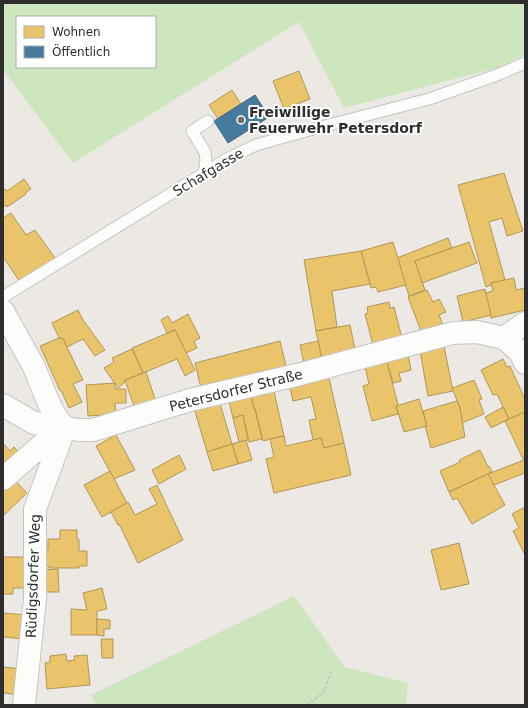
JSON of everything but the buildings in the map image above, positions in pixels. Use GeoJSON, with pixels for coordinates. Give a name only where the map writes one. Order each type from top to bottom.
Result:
{"type":"FeatureCollection","features":[{"type":"Feature","properties":{"kind":"main road"},"geometry":{"type":"LineString","coordinates":[[3,311],[33,366],[53,412],[65,427],[44,443],[3,479]]}},
{"type":"Feature","properties":{"kind":"main road"},"geometry":{"type":"LineString","coordinates":[[504,338],[525,323]]}},
{"type":"Feature","properties":{"kind":"main road","name":"Petersdorfer Straße"},"geometry":{"type":"LineString","coordinates":[[3,405],[34,423],[78,430],[93,430],[190,400],[297,375],[453,333],[477,332],[504,338],[520,352],[525,362]]}},
{"type":"Feature","properties":{"kind":"main road","name":"Rüdigsdorfer Weg"},"geometry":{"type":"LineString","coordinates":[[24,705],[35,599],[35,509],[65,427]]}},
{"type":"Feature","properties":{"kind":"lane","name":"Schafgasse"},"geometry":{"type":"LineString","coordinates":[[3,297],[227,159],[256,145],[429,99],[525,63]]}},
{"type":"Feature","properties":{"kind":"lane"},"geometry":{"type":"LineString","coordinates":[[204,174],[206,160],[205,152],[192,131],[208,121]]}},
{"type":"Feature","properties":{"kind":"path"},"geometry":{"type":"LineString","coordinates":[[307,705],[324,692],[332,669]]}},
{"type":"Feature","properties":{"kind":"green space"},"geometry":{"type":"Polygon","coordinates":[[[3,3],[525,3],[525,55],[496,68],[344,108],[299,22],[73,163],[3,70],[3,3]]]}},
{"type":"Feature","properties":{"kind":"green space"},"geometry":{"type":"Polygon","coordinates":[[[294,596],[345,667],[408,683],[406,705],[96,705],[91,695],[294,596]]]}},
{"type":"Feature","properties":{"kind":"place","name":"Freiwillige Feuerwehr Petersdorf"},"geometry":{"type":"Point","coordinates":[241,120]}}]}
